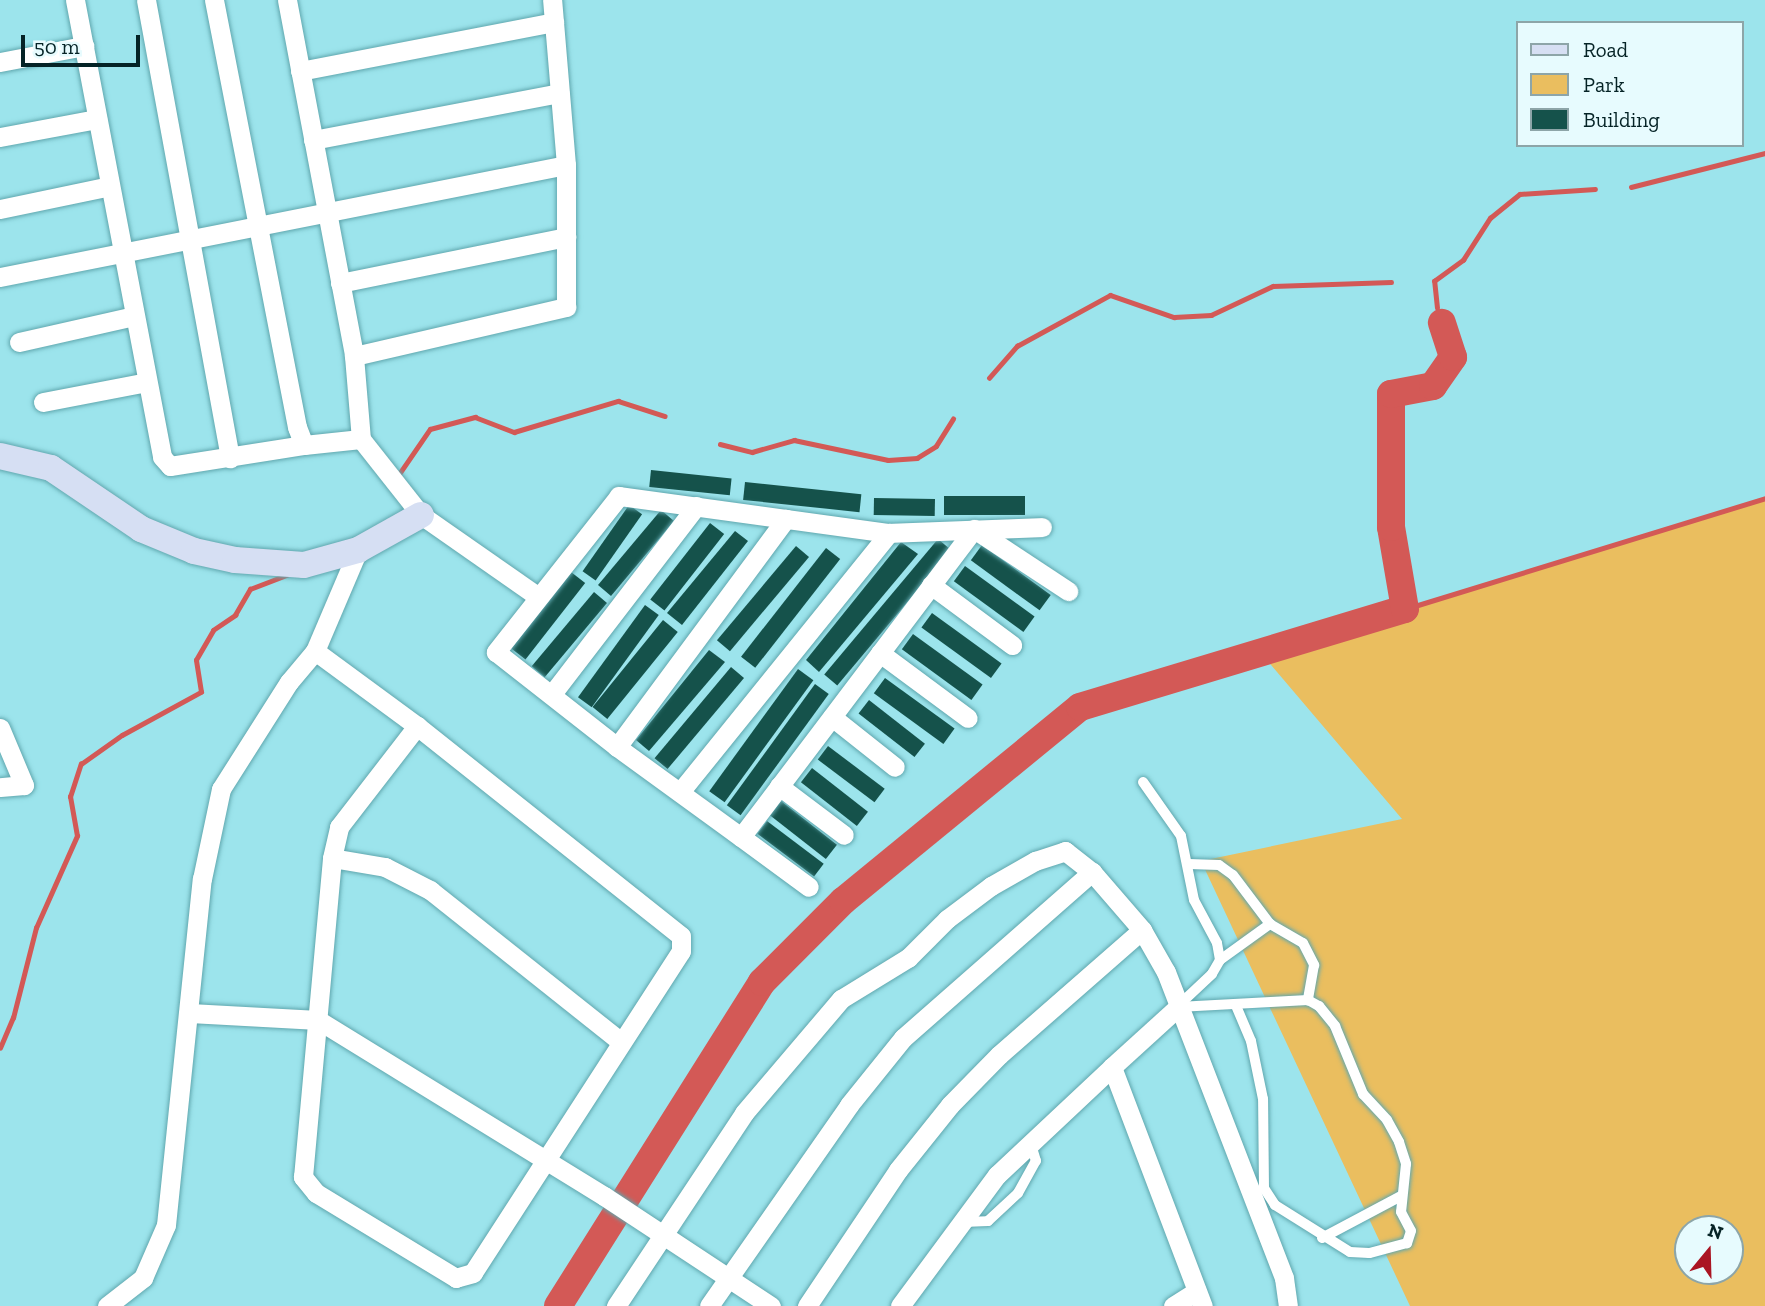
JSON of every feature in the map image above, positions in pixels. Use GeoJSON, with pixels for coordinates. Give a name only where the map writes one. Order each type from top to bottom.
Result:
{"type":"FeatureCollection","features":[{"type":"Feature","properties":{"kind":"main road"},"geometry":{"type":"LineString","coordinates":[[0,456],[51,468],[141,529],[194,551],[235,560],[303,565],[358,550],[421,515]]}},
{"type":"Feature","properties":{"kind":"street"},"geometry":{"type":"LineString","coordinates":[[75,0],[162,457],[170,466],[361,439]]}},
{"type":"Feature","properties":{"kind":"street"},"geometry":{"type":"LineString","coordinates":[[146,0],[230,458]]}},
{"type":"Feature","properties":{"kind":"street"},"geometry":{"type":"LineString","coordinates":[[214,0],[304,445]]}},
{"type":"Feature","properties":{"kind":"street"},"geometry":{"type":"LineString","coordinates":[[354,356],[566,307],[566,166],[552,0]]}},
{"type":"Feature","properties":{"kind":"street"},"geometry":{"type":"LineString","coordinates":[[290,1],[300,71],[354,356],[361,439],[421,515],[537,596]]}},
{"type":"Feature","properties":{"kind":"street"},"geometry":{"type":"LineString","coordinates":[[300,71],[554,22]]}},
{"type":"Feature","properties":{"kind":"street"},"geometry":{"type":"LineString","coordinates":[[0,62],[83,46]]}},
{"type":"Feature","properties":{"kind":"street"},"geometry":{"type":"LineString","coordinates":[[313,140],[560,93]]}},
{"type":"Feature","properties":{"kind":"street"},"geometry":{"type":"LineString","coordinates":[[0,136],[97,119]]}},
{"type":"Feature","properties":{"kind":"street"},"geometry":{"type":"LineString","coordinates":[[0,277],[259,229],[566,166]]}},
{"type":"Feature","properties":{"kind":"street"},"geometry":{"type":"LineString","coordinates":[[0,209],[110,186]]}},
{"type":"Feature","properties":{"kind":"street"},"geometry":{"type":"LineString","coordinates":[[340,283],[566,237]]}},
{"type":"Feature","properties":{"kind":"street"},"geometry":{"type":"LineString","coordinates":[[19,342],[134,316]]}},
{"type":"Feature","properties":{"kind":"street"},"geometry":{"type":"LineString","coordinates":[[43,402],[146,382]]}},
{"type":"Feature","properties":{"kind":"street"},"geometry":{"type":"LineString","coordinates":[[809,887],[617,747],[496,652],[537,596],[619,496],[889,533],[1042,527]]}},
{"type":"Feature","properties":{"kind":"street"},"geometry":{"type":"LineString","coordinates":[[552,694],[696,506]]}},
{"type":"Feature","properties":{"kind":"street"},"geometry":{"type":"LineString","coordinates":[[617,747],[786,519]]}},
{"type":"Feature","properties":{"kind":"street"},"geometry":{"type":"LineString","coordinates":[[741,837],[974,529]]}},
{"type":"Feature","properties":{"kind":"street"},"geometry":{"type":"LineString","coordinates":[[974,529],[1068,591]]}},
{"type":"Feature","properties":{"kind":"street"},"geometry":{"type":"LineString","coordinates":[[680,792],[889,533]]}},
{"type":"Feature","properties":{"kind":"street"},"geometry":{"type":"LineString","coordinates":[[107,1306],[143,1278],[166,1225],[202,879],[220,789],[289,682],[315,651],[358,550]]}},
{"type":"Feature","properties":{"kind":"street"},"geometry":{"type":"LineString","coordinates":[[932,585],[1012,645]]}},
{"type":"Feature","properties":{"kind":"street"},"geometry":{"type":"LineString","coordinates":[[315,651],[417,726],[681,936],[681,951],[473,1273],[456,1278],[316,1193],[303,1177],[332,858],[339,827],[417,726]]}},
{"type":"Feature","properties":{"kind":"street"},"geometry":{"type":"LineString","coordinates":[[880,653],[968,718]]}},
{"type":"Feature","properties":{"kind":"street"},"geometry":{"type":"LineString","coordinates":[[832,717],[895,767]]}},
{"type":"Feature","properties":{"kind":"street"},"geometry":{"type":"LineString","coordinates":[[0,728],[24,785],[0,787]]}},
{"type":"Feature","properties":{"kind":"street"},"geometry":{"type":"LineString","coordinates":[[779,786],[844,835]]}},
{"type":"Feature","properties":{"kind":"street"},"geometry":{"type":"LineString","coordinates":[[616,1306],[744,1113],[841,999],[908,958],[947,919],[991,886],[1035,861],[1065,851],[1092,872],[1142,930],[1166,972],[1284,1278],[1288,1306]]}},
{"type":"Feature","properties":{"kind":"street"},"geometry":{"type":"LineString","coordinates":[[332,858],[385,867],[430,890],[621,1042]]}},
{"type":"Feature","properties":{"kind":"street"},"geometry":{"type":"LineString","coordinates":[[709,1306],[726,1276],[903,1038],[1092,872]]}},
{"type":"Feature","properties":{"kind":"street"},"geometry":{"type":"LineString","coordinates":[[807,1306],[898,1170],[950,1105],[999,1055],[1142,930]]}},
{"type":"Feature","properties":{"kind":"street"},"geometry":{"type":"LineString","coordinates":[[906,1304],[963,1222],[1029,1140],[1178,1007]]}},
{"type":"Feature","properties":{"kind":"street"},"geometry":{"type":"LineString","coordinates":[[190,1013],[318,1020],[543,1161],[604,1196],[771,1306]]}},
{"type":"Feature","properties":{"kind":"street"},"geometry":{"type":"LineString","coordinates":[[1112,1067],[1200,1299],[1173,1306]]}},
{"type":"Feature","properties":{"kind":"lane"},"geometry":{"type":"LineString","coordinates":[[1143,782],[1181,836],[1189,864],[1194,900],[1217,943],[1220,960]]}},
{"type":"Feature","properties":{"kind":"lane"},"geometry":{"type":"LineString","coordinates":[[1189,864],[1209,862],[1233,875],[1270,924],[1292,933],[1311,953],[1314,977],[1308,1000]]}},
{"type":"Feature","properties":{"kind":"lane"},"geometry":{"type":"LineString","coordinates":[[1178,1007],[1212,974],[1220,960],[1270,924]]}},
{"type":"Feature","properties":{"kind":"lane"},"geometry":{"type":"LineString","coordinates":[[1178,1007],[1308,1000],[1335,1026],[1363,1094],[1387,1120],[1399,1142],[1406,1164],[1401,1212],[1411,1231],[1407,1243],[1369,1253],[1350,1252],[1322,1238],[1275,1205],[1264,1188],[1264,1100],[1251,1041],[1236,1005]]}},
{"type":"Feature","properties":{"kind":"lane"},"geometry":{"type":"LineString","coordinates":[[963,1222],[988,1221],[1018,1193],[1036,1161],[1029,1140]]}},
{"type":"Feature","properties":{"kind":"lane"},"geometry":{"type":"LineString","coordinates":[[1322,1238],[1401,1196]]}},
{"type":"Feature","properties":{"kind":"green space"},"geometry":{"type":"Polygon","coordinates":[[[1765,498],[1765,1306],[1410,1306],[1201,861],[1402,819],[1260,652],[1765,498]]]}},
{"type":"Feature","properties":{"kind":"building"},"geometry":{"type":"Polygon","coordinates":[[[651,470],[732,478],[730,495],[649,487],[651,470]]]}},
{"type":"Feature","properties":{"kind":"building"},"geometry":{"type":"Polygon","coordinates":[[[745,482],[861,494],[859,512],[743,500],[745,482]]]}},
{"type":"Feature","properties":{"kind":"building"},"geometry":{"type":"Polygon","coordinates":[[[944,496],[1025,496],[1025,515],[944,515],[944,496]]]}},
{"type":"Feature","properties":{"kind":"building"},"geometry":{"type":"Polygon","coordinates":[[[874,498],[935,499],[935,516],[874,515],[874,498]]]}},
{"type":"Feature","properties":{"kind":"building"},"geometry":{"type":"Polygon","coordinates":[[[629,505],[642,514],[596,581],[583,571],[629,505]]]}},
{"type":"Feature","properties":{"kind":"building"},"geometry":{"type":"Polygon","coordinates":[[[661,510],[674,521],[611,596],[598,585],[661,510]]]}},
{"type":"Feature","properties":{"kind":"building"},"geometry":{"type":"Polygon","coordinates":[[[710,523],[724,534],[664,611],[650,599],[710,523]]]}},
{"type":"Feature","properties":{"kind":"building"},"geometry":{"type":"Polygon","coordinates":[[[735,531],[748,541],[682,625],[667,613],[735,531]]]}},
{"type":"Feature","properties":{"kind":"building"},"geometry":{"type":"Polygon","coordinates":[[[938,539],[951,550],[837,686],[824,675],[938,539]]]}},
{"type":"Feature","properties":{"kind":"building"},"geometry":{"type":"Polygon","coordinates":[[[901,542],[918,554],[819,672],[806,660],[901,542]]]}},
{"type":"Feature","properties":{"kind":"building"},"geometry":{"type":"Polygon","coordinates":[[[982,545],[1051,595],[1040,610],[971,560],[982,545]]]}},
{"type":"Feature","properties":{"kind":"building"},"geometry":{"type":"Polygon","coordinates":[[[796,546],[809,557],[730,651],[717,640],[796,546]]]}},
{"type":"Feature","properties":{"kind":"building"},"geometry":{"type":"Polygon","coordinates":[[[826,548],[840,559],[755,668],[741,657],[826,548]]]}},
{"type":"Feature","properties":{"kind":"building"},"geometry":{"type":"Polygon","coordinates":[[[965,566],[1035,617],[1023,632],[954,581],[965,566]]]}},
{"type":"Feature","properties":{"kind":"building"},"geometry":{"type":"Polygon","coordinates":[[[571,572],[585,583],[525,660],[511,648],[571,572]]]}},
{"type":"Feature","properties":{"kind":"building"},"geometry":{"type":"Polygon","coordinates":[[[594,592],[607,603],[545,677],[532,666],[594,592]]]}},
{"type":"Feature","properties":{"kind":"building"},"geometry":{"type":"Polygon","coordinates":[[[645,605],[659,615],[592,707],[578,697],[645,605]]]}},
{"type":"Feature","properties":{"kind":"building"},"geometry":{"type":"Polygon","coordinates":[[[932,613],[1002,664],[991,678],[921,628],[932,613]]]}},
{"type":"Feature","properties":{"kind":"building"},"geometry":{"type":"Polygon","coordinates":[[[663,620],[678,632],[607,719],[593,707],[663,620]]]}},
{"type":"Feature","properties":{"kind":"building"},"geometry":{"type":"Polygon","coordinates":[[[913,634],[983,685],[971,700],[902,649],[913,634]]]}},
{"type":"Feature","properties":{"kind":"building"},"geometry":{"type":"Polygon","coordinates":[[[709,650],[725,662],[649,751],[636,740],[709,650]]]}},
{"type":"Feature","properties":{"kind":"building"},"geometry":{"type":"Polygon","coordinates":[[[731,667],[744,678],[668,769],[655,758],[731,667]]]}},
{"type":"Feature","properties":{"kind":"building"},"geometry":{"type":"Polygon","coordinates":[[[798,669],[813,680],[725,802],[709,791],[798,669]]]}},
{"type":"Feature","properties":{"kind":"building"},"geometry":{"type":"Polygon","coordinates":[[[885,678],[955,729],[943,744],[874,693],[885,678]]]}},
{"type":"Feature","properties":{"kind":"building"},"geometry":{"type":"Polygon","coordinates":[[[815,684],[829,694],[741,815],[727,805],[815,684]]]}},
{"type":"Feature","properties":{"kind":"building"},"geometry":{"type":"Polygon","coordinates":[[[869,700],[925,744],[914,757],[859,713],[869,700]]]}},
{"type":"Feature","properties":{"kind":"building"},"geometry":{"type":"Polygon","coordinates":[[[828,746],[885,789],[874,802],[818,760],[828,746]]]}},
{"type":"Feature","properties":{"kind":"building"},"geometry":{"type":"Polygon","coordinates":[[[812,768],[868,812],[857,826],[801,782],[812,768]]]}},
{"type":"Feature","properties":{"kind":"building"},"geometry":{"type":"Polygon","coordinates":[[[781,801],[837,845],[826,859],[770,815],[781,801]]]}},
{"type":"Feature","properties":{"kind":"building"},"geometry":{"type":"Polygon","coordinates":[[[767,821],[824,864],[814,877],[757,834],[767,821]]]}},
{"type":"Feature","properties":{"kind":"waterway"},"geometry":{"type":"LineString","coordinates":[[1631,187],[1765,153]]}},
{"type":"Feature","properties":{"kind":"waterway"},"geometry":{"type":"LineString","coordinates":[[1437,308],[1434,281],[1463,260],[1490,218],[1520,194],[1595,189]]}},
{"type":"Feature","properties":{"kind":"waterway"},"geometry":{"type":"LineString","coordinates":[[989,378],[1017,346],[1110,295],[1174,317],[1211,315],[1273,286],[1391,282]]}},
{"type":"Feature","properties":{"kind":"waterway"},"geometry":{"type":"LineString","coordinates":[[558,1306],[762,982],[843,901],[1080,707],[1405,609],[1391,527],[1391,394],[1433,386],[1453,357],[1442,323]]}},
{"type":"Feature","properties":{"kind":"waterway"},"geometry":{"type":"LineString","coordinates":[[397,477],[430,429],[475,417],[514,432],[618,401],[665,416]]}},
{"type":"Feature","properties":{"kind":"waterway"},"geometry":{"type":"LineString","coordinates":[[720,444],[752,452],[794,440],[888,460],[917,458],[936,446],[953,419]]}},
{"type":"Feature","properties":{"kind":"waterway"},"geometry":{"type":"LineString","coordinates":[[1405,609],[1765,498]]}},
{"type":"Feature","properties":{"kind":"waterway"},"geometry":{"type":"LineString","coordinates":[[0,1048],[13,1018],[36,928],[77,836],[70,797],[81,764],[122,735],[201,692],[196,660],[213,630],[235,615],[250,589],[287,575]]}}]}
